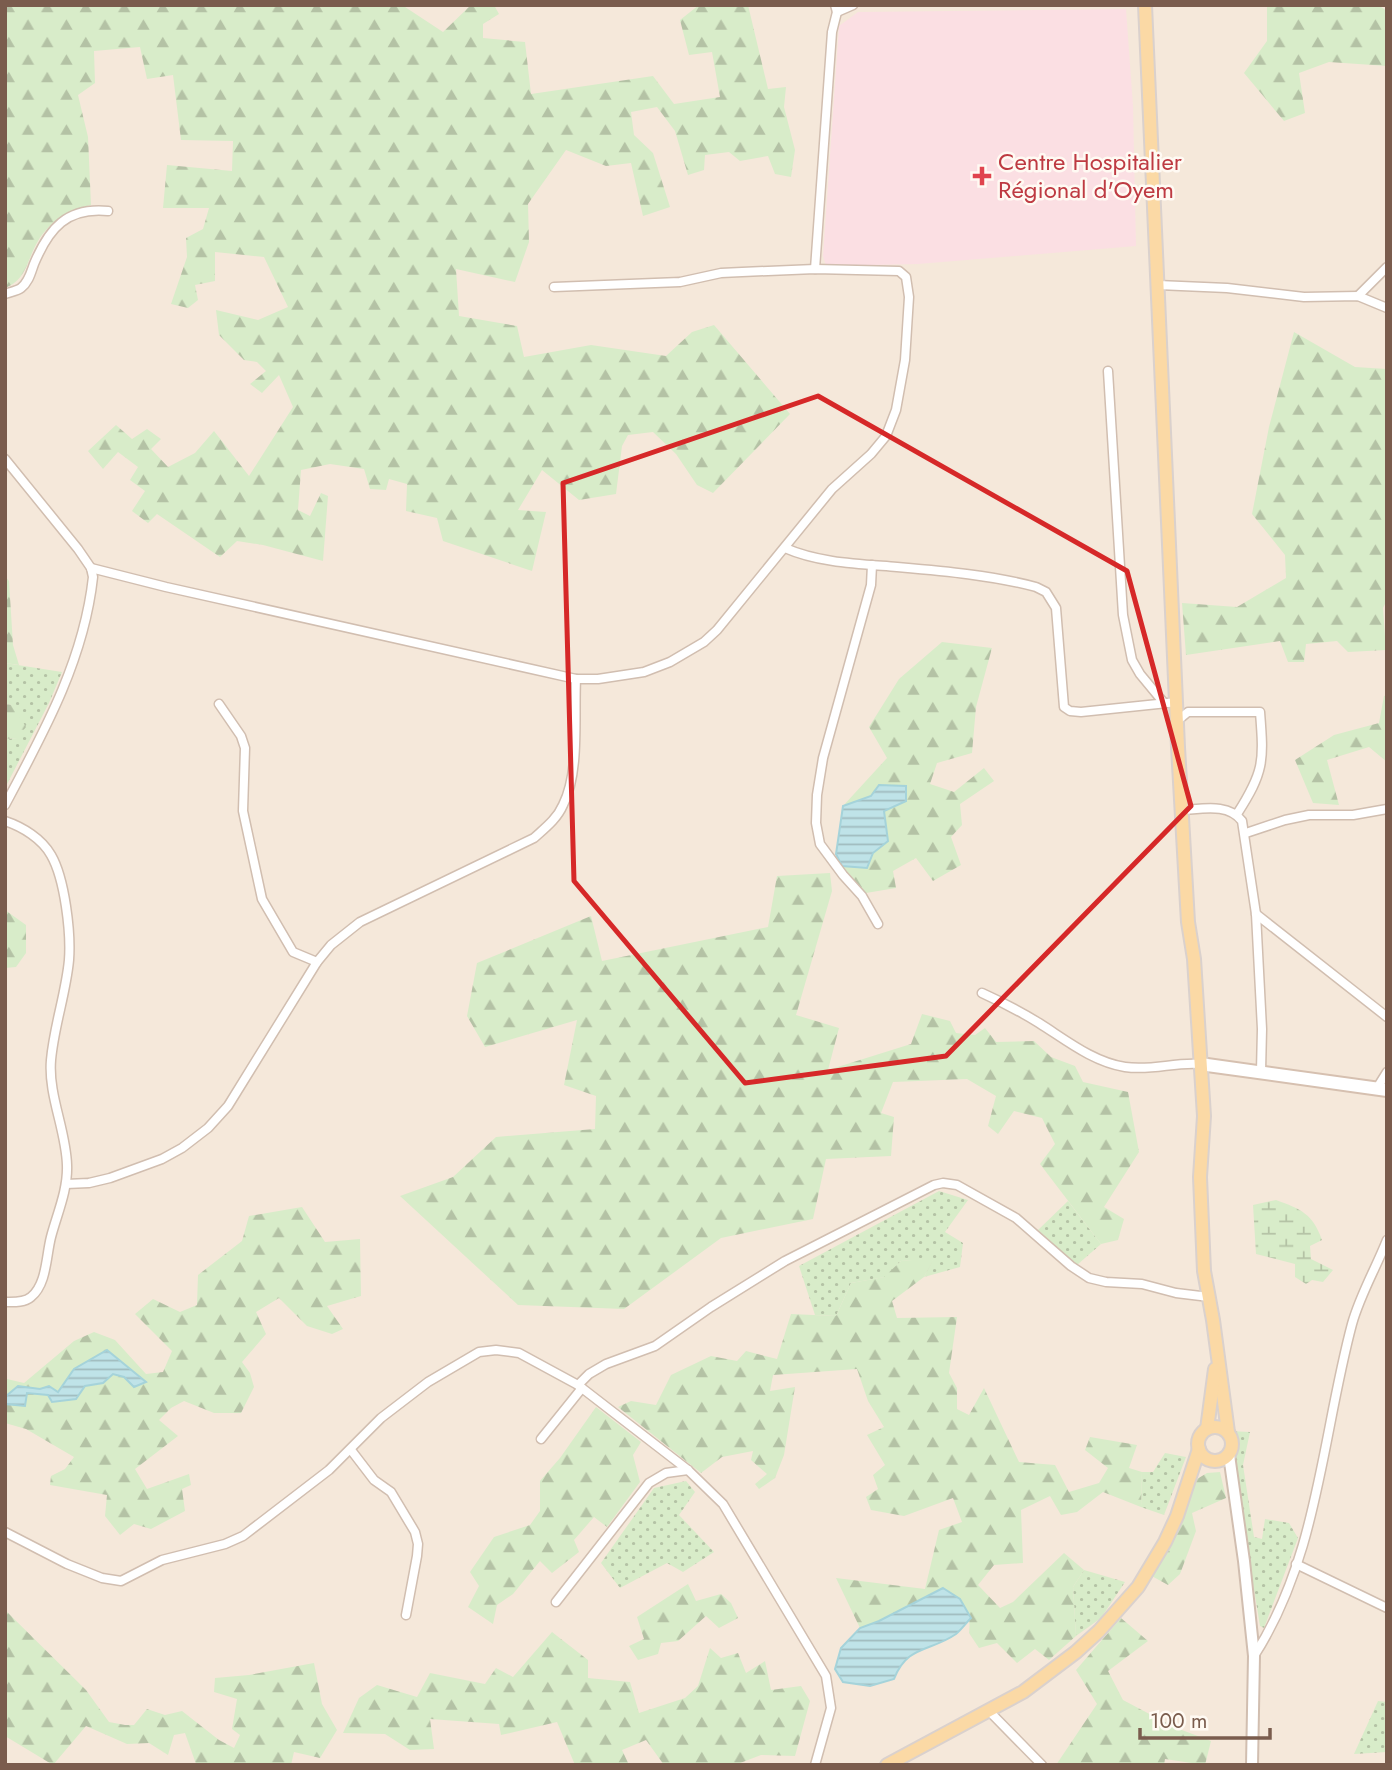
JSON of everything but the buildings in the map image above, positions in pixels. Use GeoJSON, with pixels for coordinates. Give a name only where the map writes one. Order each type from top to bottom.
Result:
{"type":"FeatureCollection","features":[{"type":"Feature","properties":{"kind":"main road"},"geometry":{"type":"LineString","coordinates":[[1146,5],[1158,285],[1170,703],[1177,721],[1188,922],[1194,959],[1204,1139],[1199,1177],[1203,1271],[1209,1297],[1232,1447],[1229,1455],[1216,1462],[1203,1456],[1198,1441],[1207,1429],[1217,1355]]}},
{"type":"Feature","properties":{"kind":"main road"},"geometry":{"type":"LineString","coordinates":[[1200,1064],[1382,1089]]}},
{"type":"Feature","properties":{"kind":"main road"},"geometry":{"type":"LineString","coordinates":[[1207,1429],[1222,1428],[1228,1432]]}},
{"type":"Feature","properties":{"kind":"main road"},"geometry":{"type":"LineString","coordinates":[[887,1765],[1023,1692],[1076,1652],[1122,1607],[1138,1587],[1165,1542],[1177,1516],[1199,1449]]}},
{"type":"Feature","properties":{"kind":"street"},"geometry":{"type":"LineString","coordinates":[[815,269],[832,32],[836,9],[853,5]]}},
{"type":"Feature","properties":{"kind":"street"},"geometry":{"type":"LineString","coordinates":[[5,294],[20,289],[27,281],[42,244],[51,231],[79,212],[108,211]]}},
{"type":"Feature","properties":{"kind":"street"},"geometry":{"type":"LineString","coordinates":[[1358,296],[1387,267]]}},
{"type":"Feature","properties":{"kind":"street"},"geometry":{"type":"LineString","coordinates":[[91,568],[576,679],[598,679],[644,672],[693,649],[717,630],[832,489],[871,454],[886,436],[896,411],[905,360],[909,297],[906,277],[899,271],[815,269],[721,273],[688,281],[554,287]]}},
{"type":"Feature","properties":{"kind":"street"},"geometry":{"type":"LineString","coordinates":[[1158,285],[1227,288],[1328,299],[1358,296],[1387,308]]}},
{"type":"Feature","properties":{"kind":"street"},"geometry":{"type":"LineString","coordinates":[[1108,370],[1123,615],[1132,660],[1140,674],[1170,703]]}},
{"type":"Feature","properties":{"kind":"street"},"geometry":{"type":"LineString","coordinates":[[5,459],[78,549],[91,568],[93,577],[87,613],[69,675],[49,722],[5,804]]}},
{"type":"Feature","properties":{"kind":"street"},"geometry":{"type":"LineString","coordinates":[[785,548],[811,556],[943,571],[1036,587],[1046,593],[1056,608],[1065,707],[1070,711],[1081,712],[1170,703]]}},
{"type":"Feature","properties":{"kind":"street"},"geometry":{"type":"LineString","coordinates":[[872,565],[870,585],[823,758],[816,823],[817,835],[824,851],[862,896],[878,924]]}},
{"type":"Feature","properties":{"kind":"street"},"geometry":{"type":"LineString","coordinates":[[66,1184],[89,1183],[110,1178],[162,1159],[183,1148],[208,1128],[228,1106],[317,962],[331,945],[360,922],[534,838],[556,817],[564,805],[571,780],[576,679]]}},
{"type":"Feature","properties":{"kind":"street"},"geometry":{"type":"LineString","coordinates":[[219,704],[241,736],[244,748],[243,811],[262,899],[293,952],[317,962]]}},
{"type":"Feature","properties":{"kind":"street"},"geometry":{"type":"LineString","coordinates":[[1177,721],[1188,712],[1260,712],[1262,762],[1259,775],[1237,814]]}},
{"type":"Feature","properties":{"kind":"street"},"geometry":{"type":"LineString","coordinates":[[1183,810],[1211,808],[1237,814],[1246,833],[1256,914],[1261,1071]]}},
{"type":"Feature","properties":{"kind":"street"},"geometry":{"type":"LineString","coordinates":[[1246,833],[1309,815],[1353,815],[1387,809]]}},
{"type":"Feature","properties":{"kind":"street"},"geometry":{"type":"LineString","coordinates":[[5,821],[15,824],[38,840],[51,855],[58,870],[69,941],[69,961],[51,1059],[52,1081],[67,1164],[66,1184],[41,1282],[32,1297],[24,1301],[5,1302]]}},
{"type":"Feature","properties":{"kind":"street"},"geometry":{"type":"LineString","coordinates":[[1256,914],[1387,1017]]}},
{"type":"Feature","properties":{"kind":"street"},"geometry":{"type":"LineString","coordinates":[[982,993],[1036,1021],[1076,1048],[1123,1066],[1162,1068],[1179,1062],[1200,1064]]}},
{"type":"Feature","properties":{"kind":"street"},"geometry":{"type":"LineString","coordinates":[[1382,1089],[1387,1072]]}},
{"type":"Feature","properties":{"kind":"street"},"geometry":{"type":"LineString","coordinates":[[541,1439],[589,1374],[606,1364],[655,1346],[785,1261],[934,1185],[943,1183],[957,1185],[1016,1218],[1088,1278],[1142,1284],[1176,1293],[1209,1297]]}},
{"type":"Feature","properties":{"kind":"street"},"geometry":{"type":"LineString","coordinates":[[1254,1656],[1271,1626],[1296,1564],[1315,1503],[1353,1322],[1387,1240]]}},
{"type":"Feature","properties":{"kind":"street"},"geometry":{"type":"LineString","coordinates":[[5,1532],[67,1564],[102,1578],[121,1581],[162,1560],[225,1544],[243,1536],[329,1470],[380,1418],[428,1382],[479,1352],[496,1350],[519,1353],[580,1387],[688,1470],[723,1504],[826,1676],[831,1708],[815,1765]]}},
{"type":"Feature","properties":{"kind":"street"},"geometry":{"type":"LineString","coordinates":[[351,1450],[374,1480],[391,1492],[415,1532],[417,1556],[406,1615]]}},
{"type":"Feature","properties":{"kind":"street"},"geometry":{"type":"LineString","coordinates":[[1229,1455],[1254,1656],[1252,1765]]}},
{"type":"Feature","properties":{"kind":"street"},"geometry":{"type":"LineString","coordinates":[[556,1602],[649,1483],[666,1473],[688,1470]]}},
{"type":"Feature","properties":{"kind":"street"},"geometry":{"type":"LineString","coordinates":[[1296,1564],[1387,1608]]}},
{"type":"Feature","properties":{"kind":"street"},"geometry":{"type":"LineString","coordinates":[[988,1710],[1042,1765]]}},
{"type":"Feature","properties":{"kind":"highlighted area"},"geometry":{"type":"Polygon","coordinates":[[[818,396],[1127,571],[1191,806],[946,1056],[745,1083],[574,881],[563,483],[818,396]]]}},
{"type":"Feature","properties":{"kind":"shaded area"},"geometry":{"type":"Polygon","coordinates":[[[5,5],[1387,5],[1387,1765],[5,1765],[5,5]]]}},
{"type":"Feature","properties":{"kind":"shaded area","name":"Centre Hospitalier Régional d'Oyem"},"geometry":{"type":"Polygon","coordinates":[[[1126,9],[1133,106],[1136,246],[918,264],[826,266],[823,256],[839,26],[858,12],[1126,9]]]}},
{"type":"Feature","properties":{"kind":"green space"},"geometry":{"type":"Polygon","coordinates":[[[5,5],[402,5],[443,32],[471,5],[494,5],[499,14],[483,24],[483,38],[525,42],[531,94],[653,76],[674,104],[720,97],[712,52],[689,55],[680,20],[699,5],[748,5],[768,89],[786,87],[784,107],[795,150],[791,177],[775,174],[768,156],[740,161],[729,152],[705,155],[704,170],[688,175],[675,131],[657,107],[631,112],[634,135],[653,153],[670,207],[643,216],[631,163],[606,166],[566,150],[528,204],[529,242],[515,282],[456,269],[459,316],[517,326],[524,357],[591,345],[666,356],[692,332],[714,325],[790,414],[713,493],[697,485],[676,454],[653,432],[628,435],[622,446],[616,494],[579,500],[542,470],[518,510],[546,512],[532,571],[443,541],[437,518],[406,511],[407,484],[389,479],[386,490],[370,489],[364,469],[330,464],[301,470],[298,510],[310,516],[321,493],[328,496],[323,561],[237,541],[220,557],[157,514],[148,523],[132,511],[145,491],[130,480],[138,467],[118,452],[103,469],[88,451],[116,425],[132,439],[147,429],[161,439],[151,449],[168,467],[195,453],[214,431],[249,476],[293,407],[279,375],[262,393],[250,384],[266,371],[257,362],[244,360],[219,335],[216,310],[258,320],[288,307],[264,257],[215,252],[215,281],[195,285],[198,300],[188,308],[171,304],[187,257],[186,238],[203,229],[209,208],[163,208],[167,165],[232,171],[233,141],[181,140],[173,75],[147,79],[140,47],[94,51],[95,83],[78,95],[88,137],[91,205],[68,213],[54,222],[38,241],[18,280],[5,288],[5,5]]]}},
{"type":"Feature","properties":{"kind":"green space"},"geometry":{"type":"Polygon","coordinates":[[[1267,5],[1378,5],[1387,11],[1387,66],[1329,62],[1299,73],[1305,113],[1284,121],[1244,73],[1267,41],[1267,5]]]}},
{"type":"Feature","properties":{"kind":"green space"},"geometry":{"type":"Polygon","coordinates":[[[1294,332],[1355,367],[1387,369],[1387,600],[1383,608],[1386,650],[1348,652],[1337,641],[1306,644],[1304,662],[1288,662],[1280,641],[1186,655],[1182,603],[1237,607],[1286,578],[1285,555],[1252,514],[1269,427],[1294,332]]]}},
{"type":"Feature","properties":{"kind":"green space"},"geometry":{"type":"Polygon","coordinates":[[[5,576],[9,581],[13,645],[19,665],[5,663],[5,576]]]}},
{"type":"Feature","properties":{"kind":"green space"},"geometry":{"type":"Polygon","coordinates":[[[942,642],[992,648],[976,707],[972,753],[937,763],[930,784],[954,792],[984,768],[994,781],[960,804],[962,825],[951,837],[961,865],[933,881],[916,858],[893,871],[896,888],[866,893],[842,866],[867,867],[873,853],[888,841],[884,811],[871,796],[843,806],[887,758],[869,727],[899,679],[942,642]]]}},
{"type":"Feature","properties":{"kind":"green space"},"geometry":{"type":"Polygon","coordinates":[[[5,663],[62,672],[5,788],[5,739],[17,738],[12,705],[5,704],[5,663]]]}},
{"type":"Feature","properties":{"kind":"green space"},"geometry":{"type":"Polygon","coordinates":[[[1387,695],[1387,762],[1369,747],[1327,760],[1339,805],[1313,803],[1295,760],[1334,735],[1379,723],[1384,696],[1387,695]]]}},
{"type":"Feature","properties":{"kind":"green space"},"geometry":{"type":"Polygon","coordinates":[[[5,704],[12,705],[26,727],[17,738],[5,739],[5,704]]]}},
{"type":"Feature","properties":{"kind":"green space"},"geometry":{"type":"Polygon","coordinates":[[[830,873],[832,891],[796,1015],[839,1028],[828,1070],[911,1044],[922,1014],[950,1021],[956,1033],[975,1035],[985,1028],[996,1042],[1034,1041],[1051,1057],[1075,1066],[1083,1082],[1128,1092],[1139,1152],[1104,1207],[1124,1219],[1118,1240],[1101,1244],[1040,1164],[1055,1144],[1042,1118],[1014,1111],[998,1134],[988,1126],[996,1096],[967,1079],[893,1082],[881,1113],[894,1117],[891,1156],[826,1159],[813,1219],[721,1238],[624,1309],[518,1305],[400,1196],[453,1177],[496,1137],[595,1129],[596,1096],[564,1085],[577,1020],[485,1047],[467,1016],[477,963],[591,916],[602,961],[768,927],[777,876],[830,873]]]}},
{"type":"Feature","properties":{"kind":"green space"},"geometry":{"type":"Polygon","coordinates":[[[5,910],[26,925],[26,953],[16,967],[5,968],[5,910]]]}},
{"type":"Feature","properties":{"kind":"green space"},"geometry":{"type":"Polygon","coordinates":[[[939,1191],[968,1200],[945,1232],[963,1243],[960,1267],[924,1277],[933,1259],[901,1261],[885,1277],[851,1283],[836,1316],[815,1315],[799,1266],[939,1191]]]}},
{"type":"Feature","properties":{"kind":"green space"},"geometry":{"type":"Polygon","coordinates":[[[1276,1200],[1299,1210],[1315,1224],[1322,1240],[1310,1246],[1311,1259],[1333,1270],[1323,1282],[1312,1280],[1306,1284],[1295,1277],[1295,1264],[1256,1254],[1253,1205],[1276,1200]]]}},
{"type":"Feature","properties":{"kind":"green space"},"geometry":{"type":"Polygon","coordinates":[[[1068,1201],[1101,1244],[1077,1265],[1038,1230],[1068,1201]]]}},
{"type":"Feature","properties":{"kind":"green space"},"geometry":{"type":"Polygon","coordinates":[[[302,1207],[325,1242],[360,1239],[361,1296],[327,1306],[343,1329],[332,1334],[307,1326],[279,1298],[256,1312],[266,1334],[242,1362],[250,1373],[254,1387],[241,1413],[214,1413],[184,1401],[171,1408],[159,1420],[178,1436],[135,1469],[147,1489],[189,1474],[191,1485],[182,1489],[185,1511],[151,1529],[134,1524],[120,1535],[105,1516],[107,1495],[50,1485],[51,1476],[65,1469],[74,1457],[26,1429],[5,1423],[7,1379],[24,1383],[74,1341],[94,1332],[115,1340],[146,1374],[163,1372],[172,1351],[135,1314],[153,1299],[180,1312],[197,1305],[198,1275],[242,1241],[249,1216],[302,1207]]]}},
{"type":"Feature","properties":{"kind":"green space"},"geometry":{"type":"Polygon","coordinates":[[[934,1258],[924,1277],[892,1301],[897,1318],[957,1317],[949,1373],[957,1388],[957,1409],[969,1415],[984,1388],[1019,1462],[1055,1465],[1069,1492],[1099,1483],[1108,1468],[1085,1450],[1090,1437],[1137,1445],[1129,1468],[1142,1472],[1141,1507],[1103,1492],[1077,1512],[1061,1515],[1050,1496],[1021,1510],[1023,1563],[994,1565],[978,1585],[1000,1608],[1013,1602],[1064,1553],[1084,1570],[1073,1587],[1076,1636],[1049,1660],[1035,1649],[1017,1663],[997,1643],[979,1648],[969,1633],[969,1617],[964,1606],[943,1588],[860,1628],[836,1578],[925,1589],[939,1530],[962,1522],[953,1498],[904,1516],[871,1510],[866,1497],[878,1489],[873,1475],[885,1465],[867,1435],[884,1427],[868,1401],[857,1369],[773,1375],[770,1391],[795,1387],[784,1455],[775,1478],[759,1489],[755,1484],[767,1474],[751,1460],[753,1451],[722,1457],[701,1473],[618,1407],[631,1401],[656,1405],[671,1375],[711,1356],[737,1361],[746,1351],[777,1359],[791,1314],[836,1316],[851,1283],[884,1277],[901,1261],[934,1258]]]}},
{"type":"Feature","properties":{"kind":"green space"},"geometry":{"type":"Polygon","coordinates":[[[596,1407],[641,1442],[633,1455],[640,1482],[607,1527],[594,1517],[574,1540],[579,1552],[552,1573],[540,1561],[513,1594],[497,1605],[493,1624],[468,1607],[479,1586],[470,1572],[494,1537],[530,1525],[540,1511],[540,1481],[596,1407]]]}},
{"type":"Feature","properties":{"kind":"green space"},"geometry":{"type":"Polygon","coordinates":[[[1228,1431],[1250,1432],[1243,1465],[1254,1537],[1262,1539],[1265,1519],[1289,1523],[1298,1538],[1264,1628],[1260,1626],[1228,1431]]]}},
{"type":"Feature","properties":{"kind":"green space"},"geometry":{"type":"Polygon","coordinates":[[[1165,1453],[1186,1457],[1164,1515],[1141,1507],[1142,1472],[1153,1472],[1165,1453]]]}},
{"type":"Feature","properties":{"kind":"green space"},"geometry":{"type":"Polygon","coordinates":[[[1220,1472],[1226,1498],[1192,1513],[1196,1531],[1180,1574],[1168,1585],[1150,1575],[1192,1482],[1207,1473],[1220,1472]]]}},
{"type":"Feature","properties":{"kind":"green space"},"geometry":{"type":"Polygon","coordinates":[[[686,1481],[695,1492],[679,1515],[714,1552],[683,1572],[667,1563],[620,1588],[601,1563],[654,1488],[686,1481]]]}},
{"type":"Feature","properties":{"kind":"green space"},"geometry":{"type":"Polygon","coordinates":[[[1084,1570],[1125,1582],[1101,1618],[1076,1636],[1073,1587],[1084,1570]]]}},
{"type":"Feature","properties":{"kind":"green space"},"geometry":{"type":"Polygon","coordinates":[[[688,1584],[696,1601],[721,1594],[731,1603],[738,1618],[719,1628],[706,1616],[678,1641],[661,1643],[658,1654],[638,1660],[629,1646],[644,1639],[637,1617],[688,1584]]]}},
{"type":"Feature","properties":{"kind":"green space"},"geometry":{"type":"Polygon","coordinates":[[[5,1610],[86,1690],[109,1722],[134,1725],[147,1709],[165,1715],[182,1711],[219,1740],[234,1748],[240,1735],[232,1729],[237,1699],[214,1692],[215,1678],[249,1675],[314,1663],[322,1704],[337,1730],[320,1758],[294,1752],[291,1765],[199,1765],[196,1764],[185,1733],[174,1735],[168,1755],[149,1743],[127,1744],[86,1726],[53,1765],[5,1736],[5,1610]]]}},
{"type":"Feature","properties":{"kind":"green space"},"geometry":{"type":"Polygon","coordinates":[[[1121,1618],[1148,1641],[1108,1671],[1123,1700],[1174,1727],[1211,1741],[1205,1765],[1165,1759],[1164,1765],[1056,1765],[1097,1704],[1076,1670],[1121,1618]]]}},
{"type":"Feature","properties":{"kind":"green space"},"geometry":{"type":"Polygon","coordinates":[[[552,1632],[588,1660],[588,1678],[630,1682],[639,1713],[685,1698],[698,1686],[710,1648],[721,1658],[738,1653],[746,1673],[765,1661],[771,1690],[801,1686],[810,1701],[795,1756],[761,1755],[735,1765],[664,1765],[646,1740],[622,1750],[629,1765],[575,1765],[557,1722],[501,1735],[499,1724],[430,1719],[434,1749],[410,1750],[385,1734],[343,1733],[359,1698],[377,1685],[417,1697],[430,1673],[485,1684],[496,1668],[513,1677],[552,1632]]]}},
{"type":"Feature","properties":{"kind":"green space"},"geometry":{"type":"Polygon","coordinates":[[[1378,1701],[1387,1702],[1387,1752],[1354,1754],[1378,1701]]]}},
{"type":"Feature","properties":{"kind":"water"},"geometry":{"type":"Polygon","coordinates":[[[879,785],[906,786],[906,801],[884,811],[888,841],[873,853],[867,868],[842,866],[836,854],[843,806],[871,796],[879,785]]]}},
{"type":"Feature","properties":{"kind":"water"},"geometry":{"type":"Polygon","coordinates":[[[107,1350],[146,1382],[134,1387],[124,1377],[113,1374],[103,1383],[85,1386],[76,1399],[52,1402],[48,1395],[27,1393],[25,1406],[5,1404],[5,1397],[18,1386],[40,1389],[49,1386],[58,1392],[74,1369],[107,1350]]]}},
{"type":"Feature","properties":{"kind":"water"},"geometry":{"type":"Polygon","coordinates":[[[943,1588],[960,1599],[971,1618],[958,1632],[912,1655],[899,1668],[894,1679],[870,1686],[843,1682],[835,1669],[841,1648],[860,1628],[943,1588]]]}},
{"type":"Feature","properties":{"kind":"place","name":"Centre Hospitalier Régional d'Oyem"},"geometry":{"type":"Point","coordinates":[982,176]}}]}
